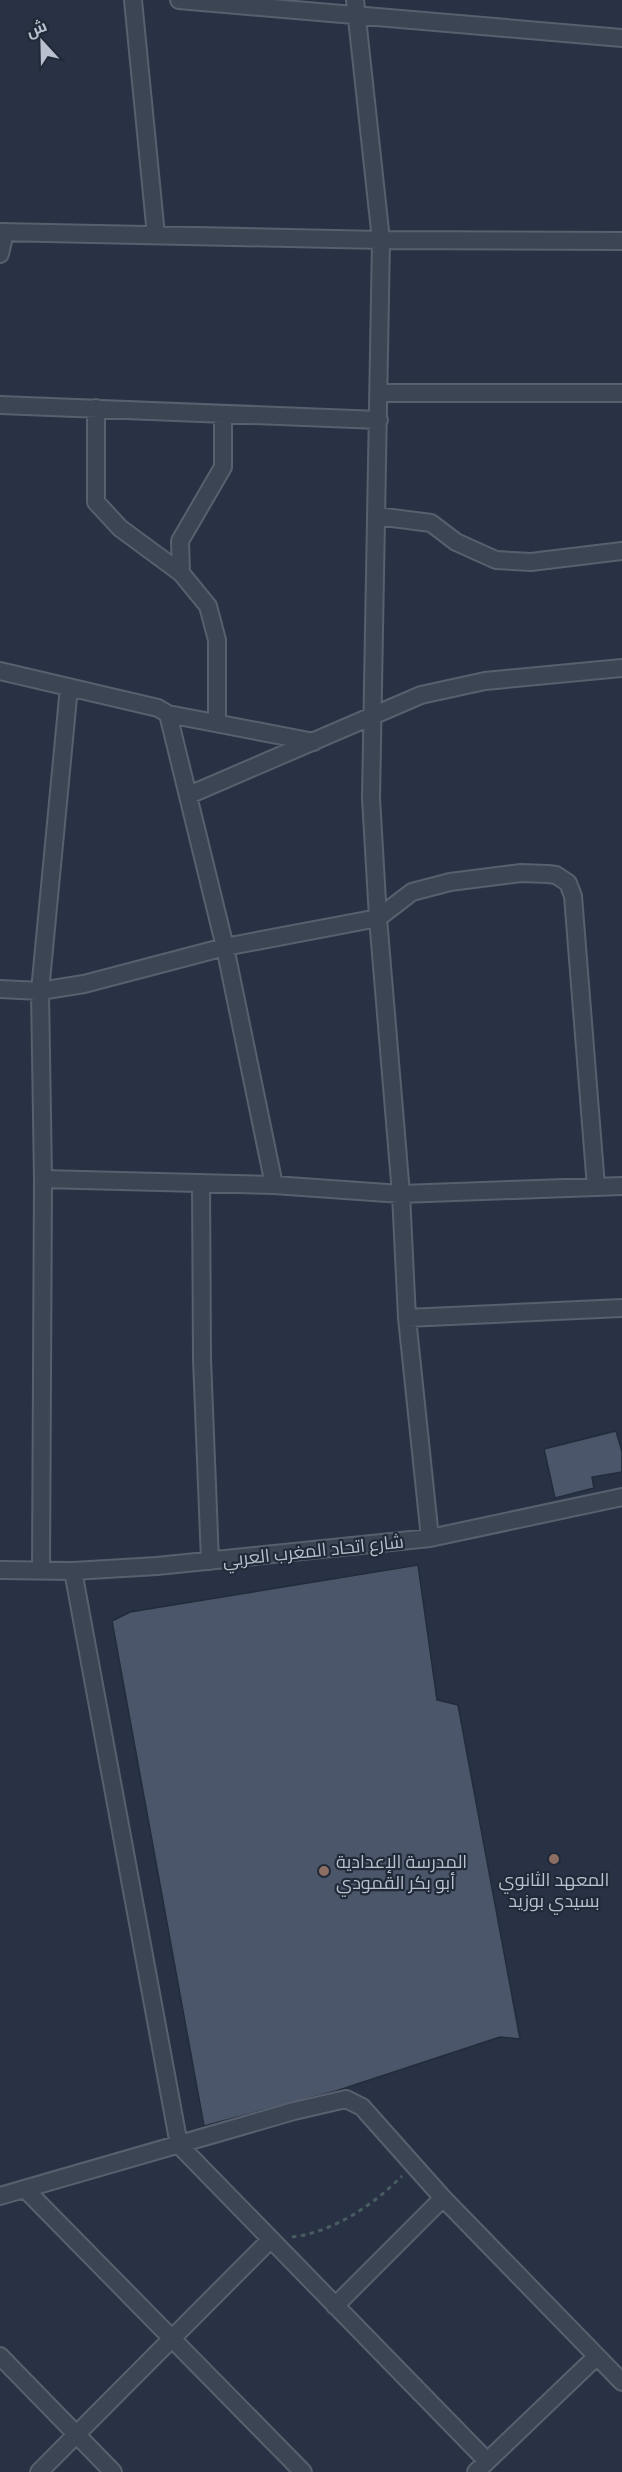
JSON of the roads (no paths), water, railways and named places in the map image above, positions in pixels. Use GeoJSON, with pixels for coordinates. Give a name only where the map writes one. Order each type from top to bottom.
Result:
{"type":"FeatureCollection","features":[{"type":"Feature","properties":{"kind":"street"},"geometry":{"type":"LineString","coordinates":[[133,0],[156,235]]}},
{"type":"Feature","properties":{"kind":"street"},"geometry":{"type":"LineString","coordinates":[[179,0],[356,8],[622,38]]}},
{"type":"Feature","properties":{"kind":"street"},"geometry":{"type":"LineString","coordinates":[[356,8],[381,240],[375,715],[371,798],[378,918],[401,1194],[407,1318],[430,1538]]}},
{"type":"Feature","properties":{"kind":"street"},"geometry":{"type":"LineString","coordinates":[[0,254],[3,232],[381,240],[622,241]]}},
{"type":"Feature","properties":{"kind":"street"},"geometry":{"type":"LineString","coordinates":[[379,393],[622,393]]}},
{"type":"Feature","properties":{"kind":"street"},"geometry":{"type":"LineString","coordinates":[[0,405],[379,420]]}},
{"type":"Feature","properties":{"kind":"street"},"geometry":{"type":"LineString","coordinates":[[96,408],[96,502],[120,528],[181,573],[208,606],[217,640],[217,723]]}},
{"type":"Feature","properties":{"kind":"street"},"geometry":{"type":"LineString","coordinates":[[181,573],[180,541],[223,467],[223,414]]}},
{"type":"Feature","properties":{"kind":"street"},"geometry":{"type":"LineString","coordinates":[[377,516],[431,523],[456,542],[496,560],[531,562],[622,551]]}},
{"type":"Feature","properties":{"kind":"street"},"geometry":{"type":"LineString","coordinates":[[189,795],[421,695],[485,681],[622,669]]}},
{"type":"Feature","properties":{"kind":"street"},"geometry":{"type":"LineString","coordinates":[[0,671],[158,708],[168,714],[314,742]]}},
{"type":"Feature","properties":{"kind":"street"},"geometry":{"type":"LineString","coordinates":[[41,1570],[43,1179],[40,991],[69,687]]}},
{"type":"Feature","properties":{"kind":"street"},"geometry":{"type":"LineString","coordinates":[[168,714],[225,947],[274,1185]]}},
{"type":"Feature","properties":{"kind":"street"},"geometry":{"type":"LineString","coordinates":[[0,989],[40,991],[84,984],[225,947],[378,918],[412,892],[450,882],[521,873],[556,875],[568,883],[573,896],[596,1186]]}},
{"type":"Feature","properties":{"kind":"street"},"geometry":{"type":"LineString","coordinates":[[43,1179],[274,1185],[401,1194],[622,1186]]}},
{"type":"Feature","properties":{"kind":"street"},"geometry":{"type":"LineString","coordinates":[[201,1183],[202,1359],[210,1561]]}},
{"type":"Feature","properties":{"kind":"street"},"geometry":{"type":"LineString","coordinates":[[407,1318],[622,1308]]}},
{"type":"Feature","properties":{"kind":"street","name":"شارع اتحاد المغرب العربي"},"geometry":{"type":"LineString","coordinates":[[0,1570],[73,1571],[210,1561],[430,1538],[622,1497]]}},
{"type":"Feature","properties":{"kind":"street"},"geometry":{"type":"LineString","coordinates":[[73,1571],[179,2145],[335,2306],[482,2467],[596,2357]]}},
{"type":"Feature","properties":{"kind":"street"},"geometry":{"type":"LineString","coordinates":[[0,2196],[346,2099],[362,2108],[443,2198],[622,2382]]}},
{"type":"Feature","properties":{"kind":"street"},"geometry":{"type":"LineString","coordinates":[[25,2189],[174,2338],[303,2472]]}},
{"type":"Feature","properties":{"kind":"street"},"geometry":{"type":"LineString","coordinates":[[335,2306],[443,2198]]}},
{"type":"Feature","properties":{"kind":"street"},"geometry":{"type":"LineString","coordinates":[[39,2472],[270,2240]]}},
{"type":"Feature","properties":{"kind":"street"},"geometry":{"type":"LineString","coordinates":[[0,2356],[113,2472]]}},
{"type":"Feature","properties":{"kind":"place","name":"المعهد الثانوي بسيدي بوزيد"},"geometry":{"type":"Point","coordinates":[554,1859]}},
{"type":"Feature","properties":{"kind":"place","name":"المدرسة الإعدادية أبو بكر القمودي"},"geometry":{"type":"Point","coordinates":[324,1871]}}]}
